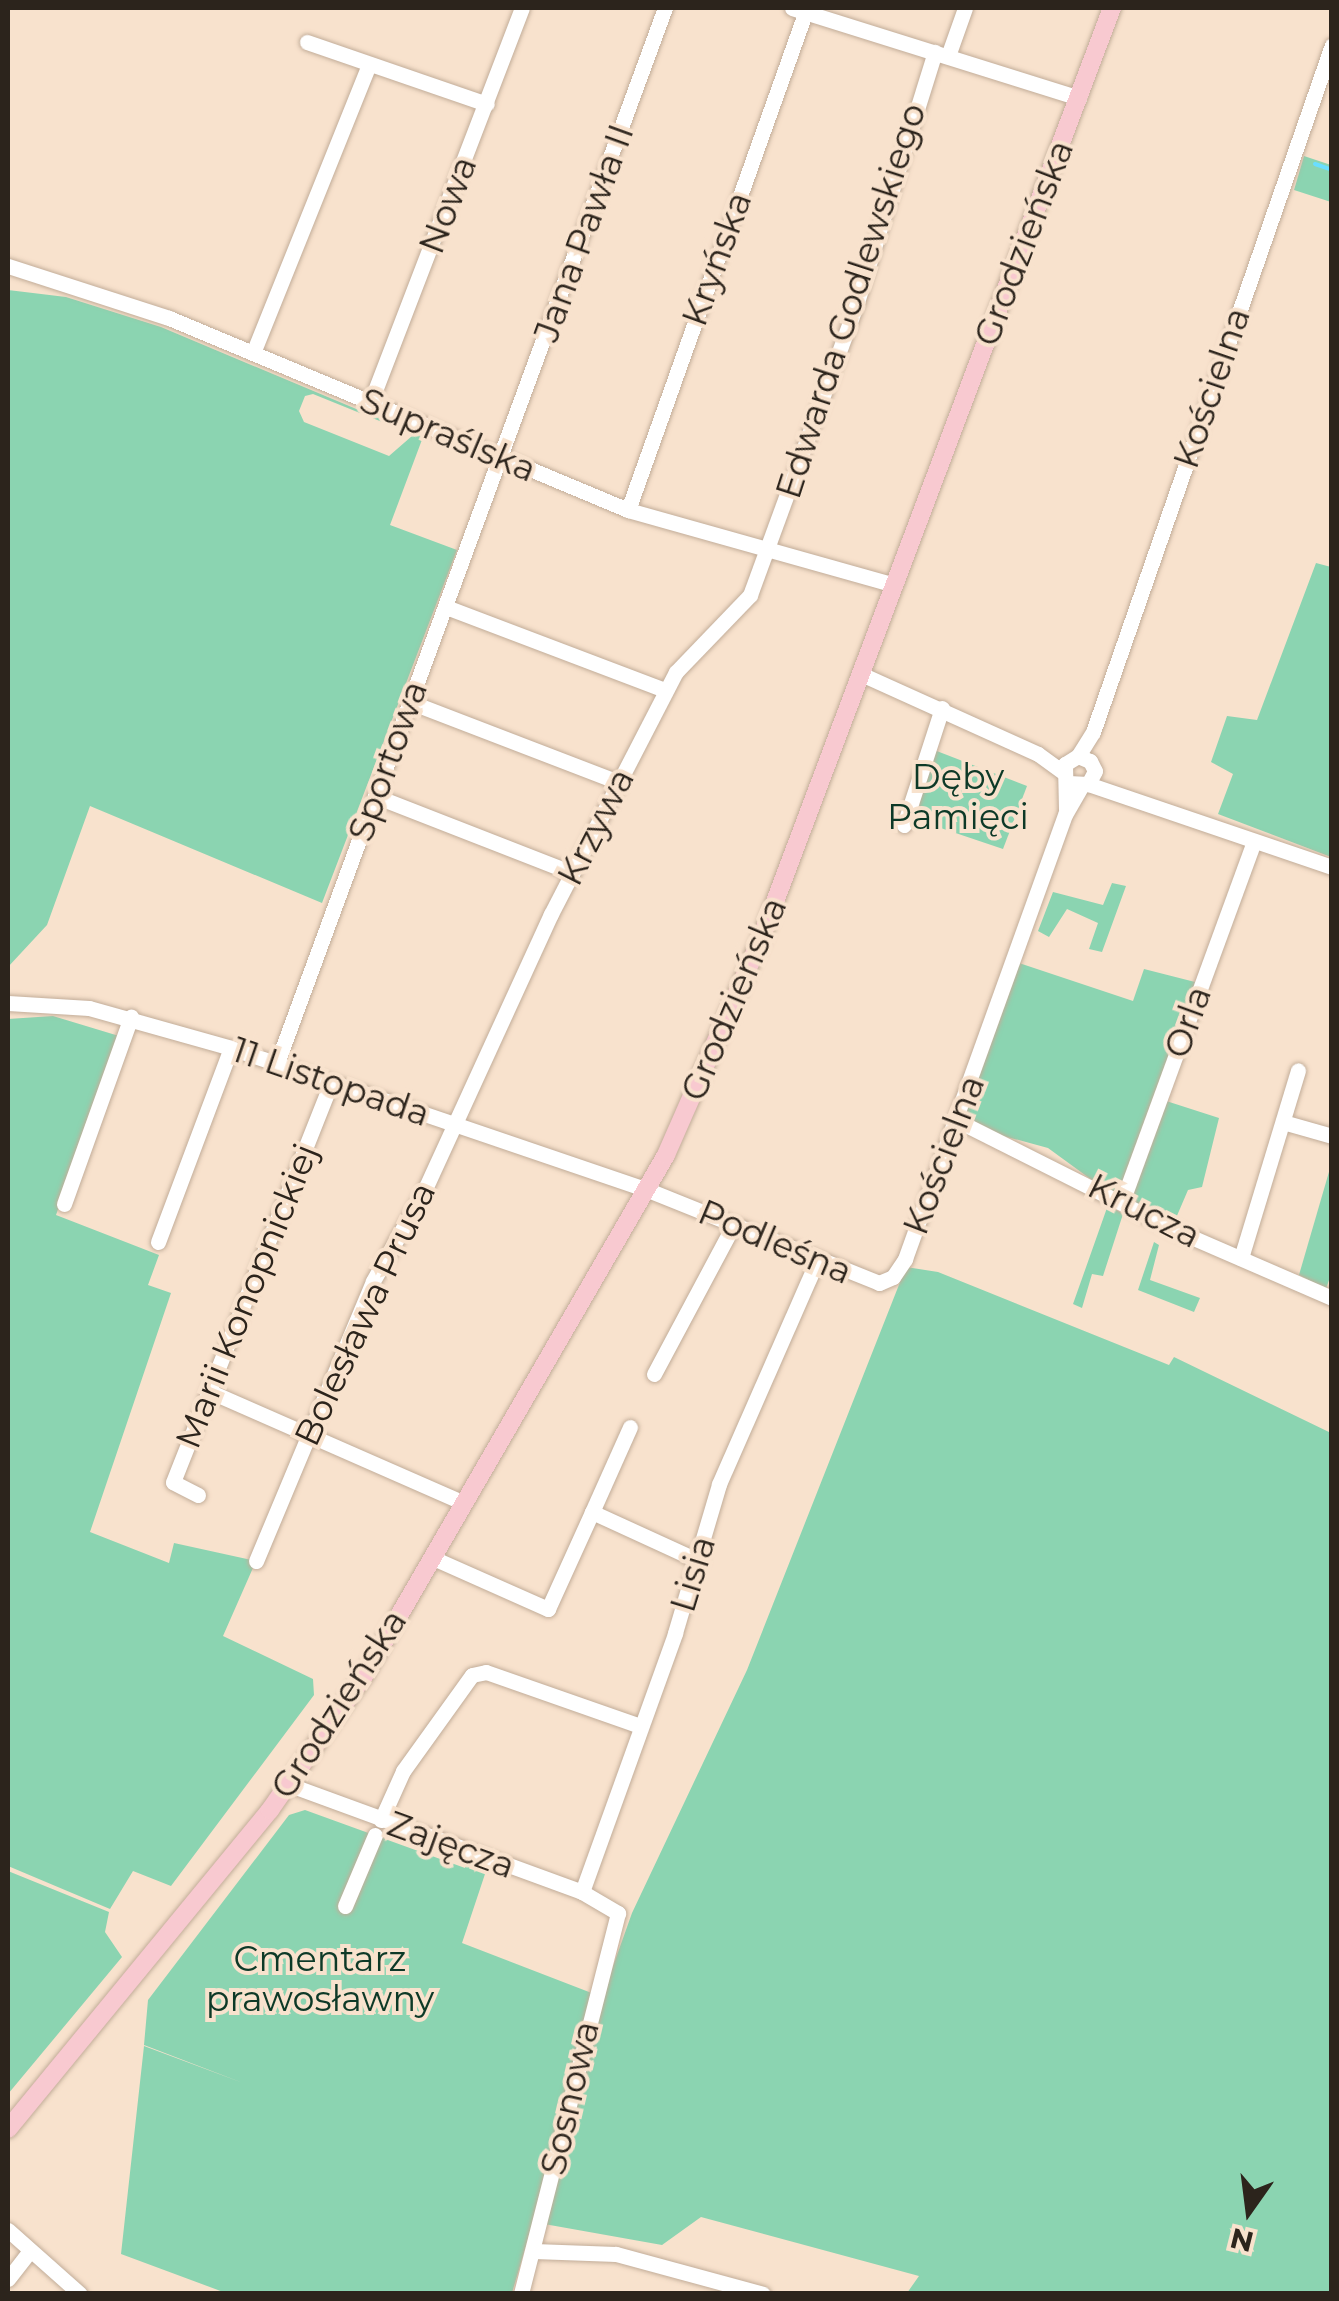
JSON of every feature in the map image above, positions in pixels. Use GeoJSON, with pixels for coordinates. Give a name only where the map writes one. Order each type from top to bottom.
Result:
{"type":"FeatureCollection","features":[{"type":"Feature","properties":{"kind":"main road","name":"Grodzieńska"},"geometry":{"type":"LineString","coordinates":[[8,2130],[290,1784],[433,1558],[648,1190],[762,936],[1112,8]]}},
{"type":"Feature","properties":{"kind":"street","name":"Nowa"},"geometry":{"type":"LineString","coordinates":[[370,401],[522,8]]}},
{"type":"Feature","properties":{"kind":"street","name":"Jana Pawła II"},"geometry":{"type":"LineString","coordinates":[[502,459],[666,8]]}},
{"type":"Feature","properties":{"kind":"street","name":"Edwarda Godlewskiego"},"geometry":{"type":"LineString","coordinates":[[768,550],[941,54],[966,8]]}},
{"type":"Feature","properties":{"kind":"street"},"geometry":{"type":"LineString","coordinates":[[801,9],[1079,98]]}},
{"type":"Feature","properties":{"kind":"street","name":"Kryńska"},"geometry":{"type":"LineString","coordinates":[[628,510],[801,9]]}},
{"type":"Feature","properties":{"kind":"street"},"geometry":{"type":"LineString","coordinates":[[307,42],[487,104]]}},
{"type":"Feature","properties":{"kind":"street","name":"Kościelna"},"geometry":{"type":"LineString","coordinates":[[899,1271],[958,1121],[1332,44]]}},
{"type":"Feature","properties":{"kind":"street"},"geometry":{"type":"LineString","coordinates":[[254,353],[369,64]]}},
{"type":"Feature","properties":{"kind":"street","name":"Supraślska"},"geometry":{"type":"LineString","coordinates":[[8,266],[169,318],[628,510],[896,585]]}},
{"type":"Feature","properties":{"kind":"street","name":"Sportowa"},"geometry":{"type":"LineString","coordinates":[[277,1064],[502,459]]}},
{"type":"Feature","properties":{"kind":"street","name":"Krzywa"},"geometry":{"type":"LineString","coordinates":[[452,1124],[666,690],[750,595],[768,550]]}},
{"type":"Feature","properties":{"kind":"street"},"geometry":{"type":"LineString","coordinates":[[446,606],[666,690]]}},
{"type":"Feature","properties":{"kind":"street"},"geometry":{"type":"LineString","coordinates":[[861,674],[1118,789],[1332,867]]}},
{"type":"Feature","properties":{"kind":"street"},"geometry":{"type":"LineString","coordinates":[[410,702],[618,782]]}},
{"type":"Feature","properties":{"kind":"street"},"geometry":{"type":"LineString","coordinates":[[904,825],[942,708]]}},
{"type":"Feature","properties":{"kind":"street"},"geometry":{"type":"LineString","coordinates":[[375,796],[573,872]]}},
{"type":"Feature","properties":{"kind":"street","name":"Orla"},"geometry":{"type":"LineString","coordinates":[[1122,1202],[1254,841]]}},
{"type":"Feature","properties":{"kind":"street","name":"11 Listopada"},"geometry":{"type":"LineString","coordinates":[[8,1003],[131,1017],[648,1190]]}},
{"type":"Feature","properties":{"kind":"street"},"geometry":{"type":"LineString","coordinates":[[64,1204],[131,1017]]}},
{"type":"Feature","properties":{"kind":"street"},"geometry":{"type":"LineString","coordinates":[[158,1242],[231,1048]]}},
{"type":"Feature","properties":{"kind":"street"},"geometry":{"type":"LineString","coordinates":[[1241,1258],[1298,1070]]}},
{"type":"Feature","properties":{"kind":"street","name":"Marii Konopnickiej"},"geometry":{"type":"LineString","coordinates":[[198,1495],[173,1482],[330,1082]]}},
{"type":"Feature","properties":{"kind":"street","name":"Krucza"},"geometry":{"type":"LineString","coordinates":[[958,1121],[1122,1202],[1332,1298]]}},
{"type":"Feature","properties":{"kind":"street"},"geometry":{"type":"LineString","coordinates":[[1282,1122],[1332,1136]]}},
{"type":"Feature","properties":{"kind":"street","name":"Bolesława Prusa"},"geometry":{"type":"LineString","coordinates":[[256,1560],[372,1281],[452,1124]]}},
{"type":"Feature","properties":{"kind":"street","name":"Podleśna"},"geometry":{"type":"LineString","coordinates":[[648,1190],[871,1282],[899,1271]]}},
{"type":"Feature","properties":{"kind":"street"},"geometry":{"type":"LineString","coordinates":[[654,1374],[733,1226]]}},
{"type":"Feature","properties":{"kind":"street","name":"Lisia"},"geometry":{"type":"LineString","coordinates":[[582,1892],[700,1561],[719,1484],[818,1261]]}},
{"type":"Feature","properties":{"kind":"street"},"geometry":{"type":"LineString","coordinates":[[211,1392],[308,1431],[464,1503]]}},
{"type":"Feature","properties":{"kind":"street"},"geometry":{"type":"LineString","coordinates":[[433,1558],[548,1609],[630,1427]]}},
{"type":"Feature","properties":{"kind":"street"},"geometry":{"type":"LineString","coordinates":[[592,1512],[700,1561]]}},
{"type":"Feature","properties":{"kind":"street"},"geometry":{"type":"LineString","coordinates":[[345,1906],[404,1771],[472,1674],[486,1672],[640,1726]]}},
{"type":"Feature","properties":{"kind":"street","name":"Zajęcza"},"geometry":{"type":"LineString","coordinates":[[290,1784],[378,1827],[613,1905]]}},
{"type":"Feature","properties":{"kind":"street","name":"Sosnowa"},"geometry":{"type":"LineString","coordinates":[[521,2294],[591,2006],[619,1924],[613,1905]]}},
{"type":"Feature","properties":{"kind":"street"},"geometry":{"type":"LineString","coordinates":[[8,2230],[80,2294]]}},
{"type":"Feature","properties":{"kind":"street"},"geometry":{"type":"LineString","coordinates":[[8,2279],[29,2252]]}},
{"type":"Feature","properties":{"kind":"street"},"geometry":{"type":"LineString","coordinates":[[534,2252],[616,2254],[762,2294]]}},
{"type":"Feature","properties":{"kind":"green space"},"geometry":{"type":"Polygon","coordinates":[[[1304,156],[1331,165],[1331,202],[1294,190],[1304,156]]]}},
{"type":"Feature","properties":{"kind":"green space"},"geometry":{"type":"Polygon","coordinates":[[[8,290],[66,297],[161,327],[423,437],[390,525],[457,550],[322,903],[90,806],[47,925],[8,967],[8,290]],[[313,394],[305,396],[299,411],[304,422],[389,456],[412,436],[313,394]]]}},
{"type":"Feature","properties":{"kind":"green space"},"geometry":{"type":"Polygon","coordinates":[[[1316,563],[1331,567],[1331,857],[1218,814],[1233,774],[1211,762],[1227,716],[1257,720],[1316,563]]]}},
{"type":"Feature","properties":{"kind":"green space","name":"Dęby Pamięci"},"geometry":{"type":"Polygon","coordinates":[[[929,748],[1027,786],[1003,849],[917,820],[929,748]]]}},
{"type":"Feature","properties":{"kind":"green space"},"geometry":{"type":"Polygon","coordinates":[[[1112,883],[1126,886],[1102,952],[1089,949],[1098,923],[1067,909],[1049,937],[1038,931],[1053,892],[1103,905],[1112,883]]]}},
{"type":"Feature","properties":{"kind":"green space"},"geometry":{"type":"Polygon","coordinates":[[[1016,962],[1133,1001],[1144,969],[1195,982],[1122,1202],[1048,1148],[974,1128],[960,1115],[1016,962]]]}},
{"type":"Feature","properties":{"kind":"green space"},"geometry":{"type":"Polygon","coordinates":[[[53,1016],[119,1036],[56,1215],[159,1255],[148,1285],[171,1293],[90,1532],[169,1563],[174,1543],[256,1561],[223,1636],[313,1679],[314,1695],[171,1886],[133,1871],[110,1909],[8,1866],[8,1019],[53,1016]]]}},
{"type":"Feature","properties":{"kind":"green space"},"geometry":{"type":"Polygon","coordinates":[[[1160,1099],[1219,1118],[1202,1187],[1188,1190],[1173,1225],[1129,1199],[1160,1099]]]}},
{"type":"Feature","properties":{"kind":"green space"},"geometry":{"type":"Polygon","coordinates":[[[1331,1165],[1332,1271],[1326,1289],[1299,1275],[1331,1165]]]}},
{"type":"Feature","properties":{"kind":"green space"},"geometry":{"type":"Polygon","coordinates":[[[1108,1205],[1123,1214],[1103,1276],[1092,1274],[1082,1308],[1073,1304],[1108,1205]]]}},
{"type":"Feature","properties":{"kind":"green space"},"geometry":{"type":"Polygon","coordinates":[[[1154,1242],[1159,1245],[1150,1280],[1200,1298],[1194,1312],[1138,1290],[1154,1242]]]}},
{"type":"Feature","properties":{"kind":"green space","name":"Cmentarz prawosławny"},"geometry":{"type":"Polygon","coordinates":[[[906,1267],[938,1272],[1169,1365],[1174,1357],[1331,1433],[1331,2293],[907,2293],[919,2276],[701,2217],[662,2245],[533,2222],[512,2293],[226,2293],[121,2254],[144,2046],[243,2083],[144,2045],[148,2000],[289,1815],[305,1810],[465,1868],[467,1860],[487,1868],[462,1943],[602,1997],[632,1913],[747,1670],[906,1267]]]}},
{"type":"Feature","properties":{"kind":"green space"},"geometry":{"type":"Polygon","coordinates":[[[8,1871],[109,1912],[105,1932],[122,1957],[8,2094],[8,1871]]]}},
{"type":"Feature","properties":{"kind":"waterway"},"geometry":{"type":"LineString","coordinates":[[1315,164],[1332,170]]}}]}
